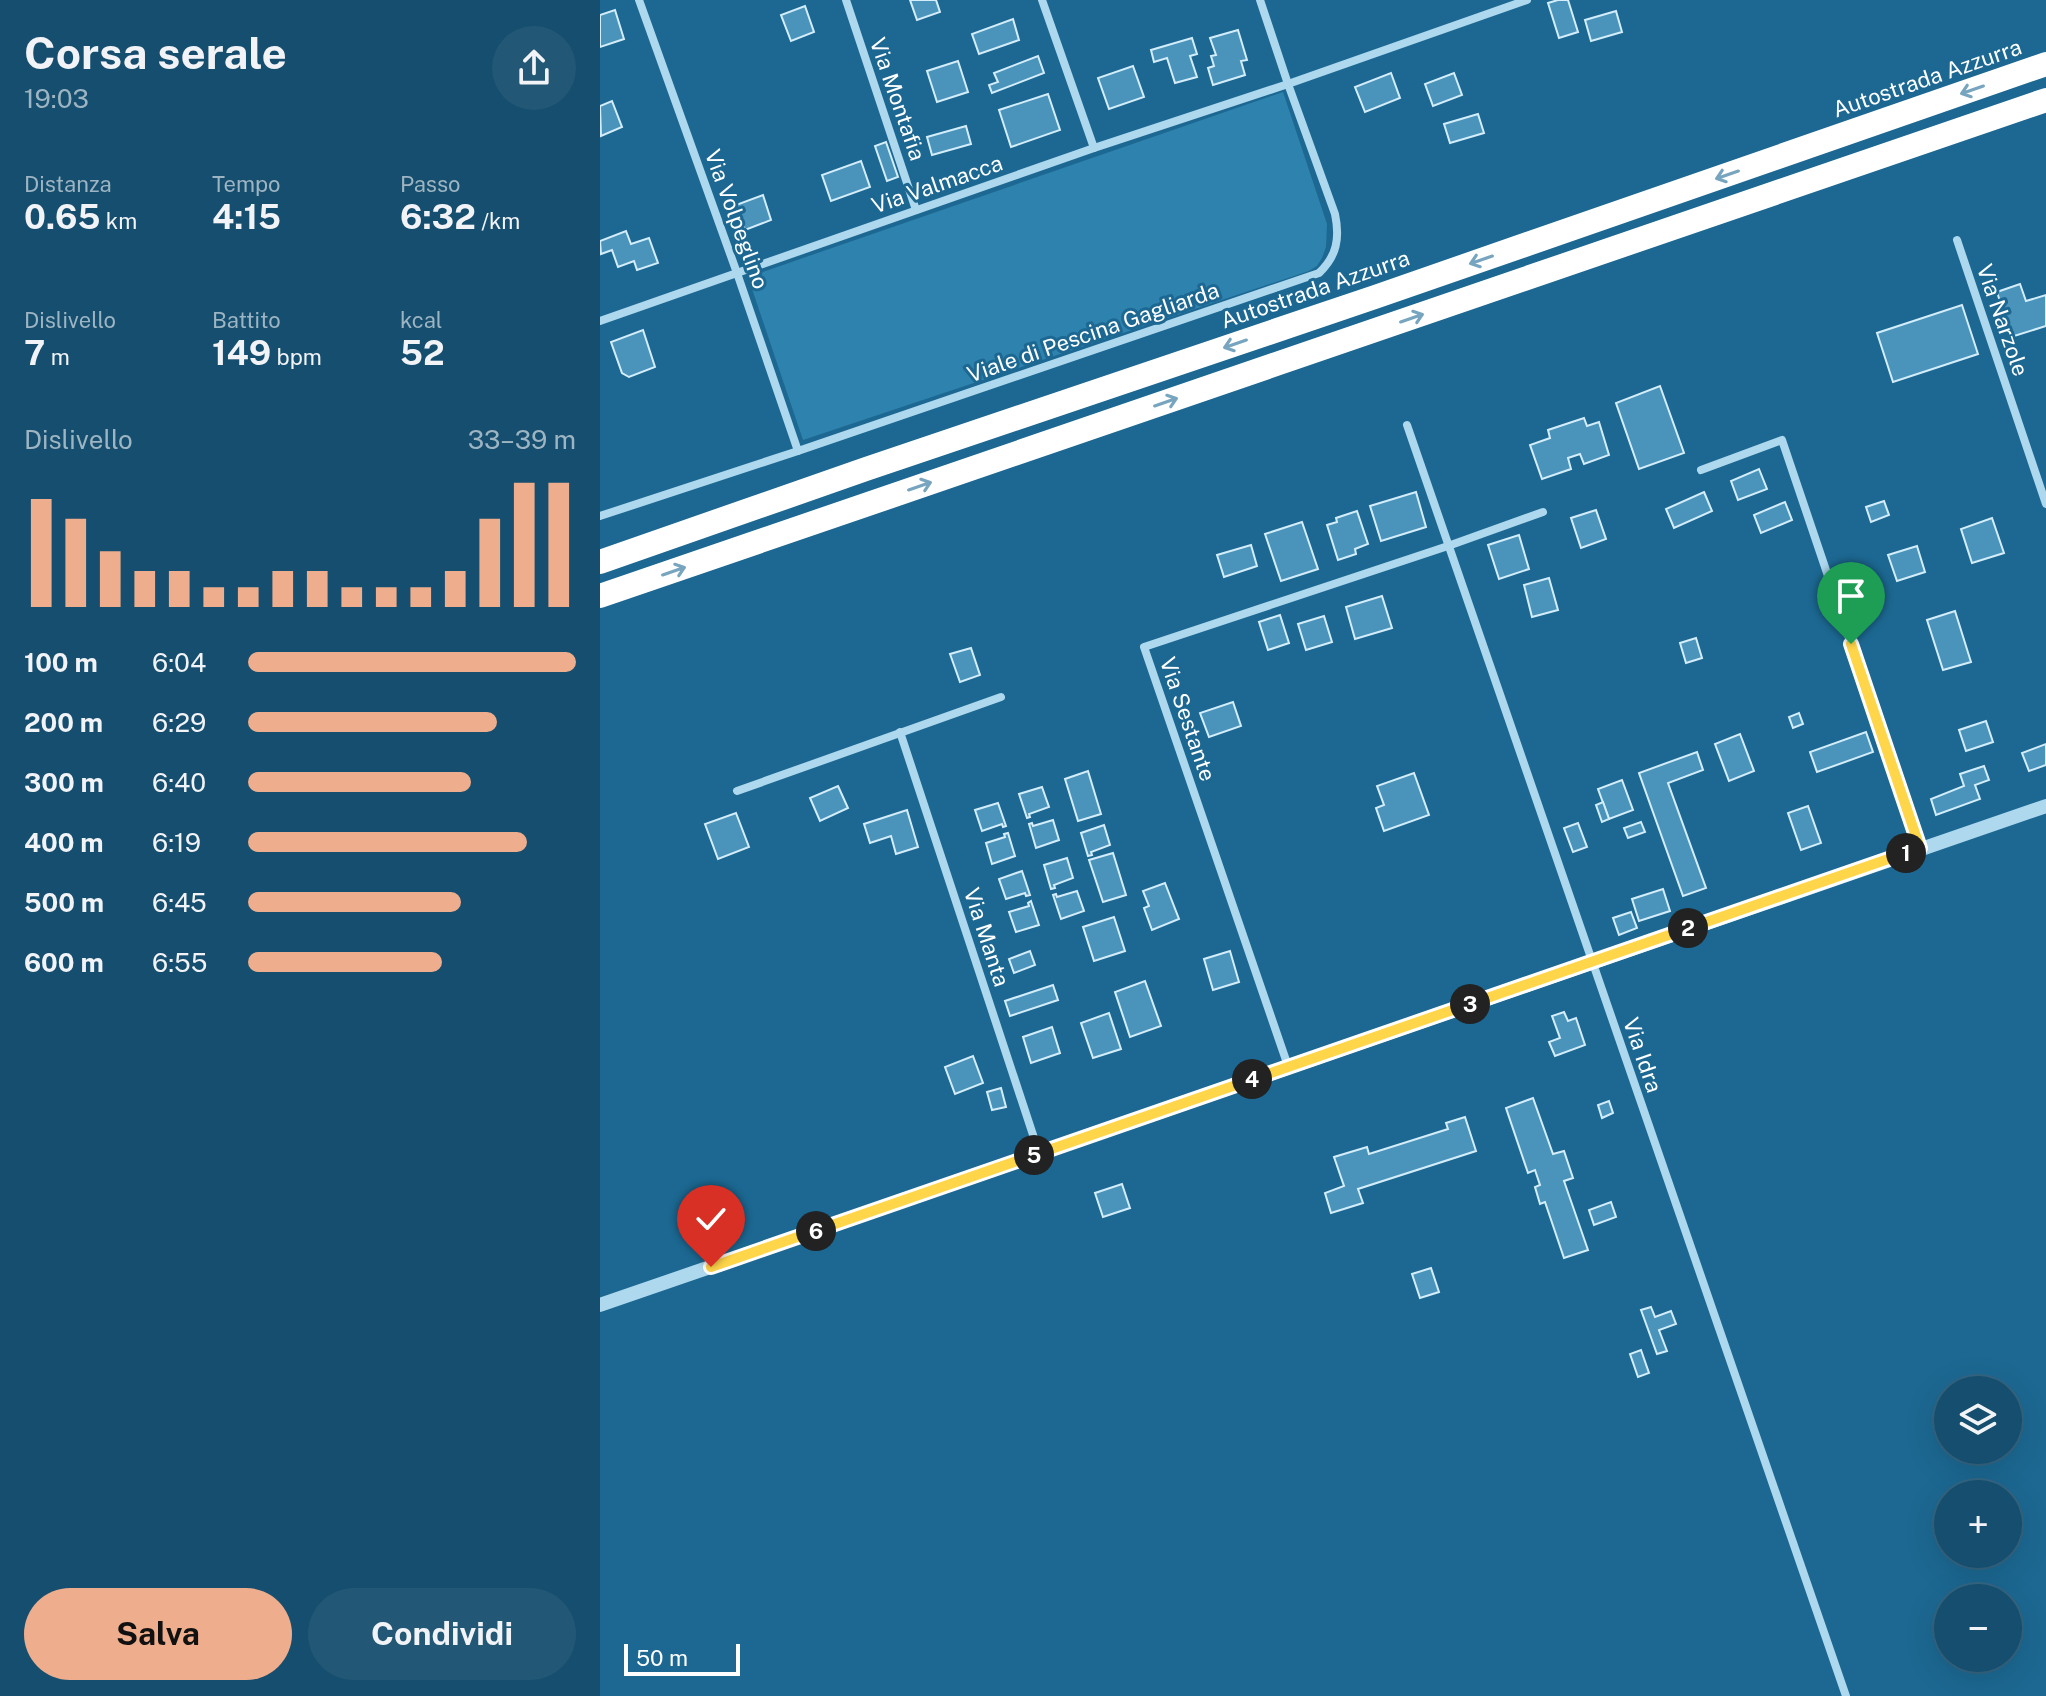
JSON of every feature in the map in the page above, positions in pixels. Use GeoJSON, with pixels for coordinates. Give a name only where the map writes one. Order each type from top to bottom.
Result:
{"type":"FeatureCollection","features":[{"type":"Feature","properties":{"kind":"highway","name":"Autostrada Azzurra"},"geometry":{"type":"LineString","coordinates":[[600,562],[2046,64]]}},
{"type":"Feature","properties":{"kind":"highway"},"geometry":{"type":"LineString","coordinates":[[600,596],[2046,100]]}},
{"type":"Feature","properties":{"kind":"street","name":"Via Volpeglino"},"geometry":{"type":"LineString","coordinates":[[639,0],[798,451]]}},
{"type":"Feature","properties":{"kind":"street","name":"Via Montafia"},"geometry":{"type":"LineString","coordinates":[[846,0],[916,210]]}},
{"type":"Feature","properties":{"kind":"street"},"geometry":{"type":"LineString","coordinates":[[1042,0],[1094,148]]}},
{"type":"Feature","properties":{"kind":"street","name":"Viale di Pescina Gagliarda"},"geometry":{"type":"LineString","coordinates":[[600,516],[1319,273],[1335,253],[1338,226],[1260,0]]}},
{"type":"Feature","properties":{"kind":"street","name":"Via Valmacca"},"geometry":{"type":"LineString","coordinates":[[600,321],[1527,0]]}},
{"type":"Feature","properties":{"kind":"street","name":"Via Narzole"},"geometry":{"type":"LineString","coordinates":[[1957,240],[2046,504]]}},
{"type":"Feature","properties":{"kind":"street","name":"Via Idra"},"geometry":{"type":"LineString","coordinates":[[1407,425],[1846,1696]]}},
{"type":"Feature","properties":{"kind":"street"},"geometry":{"type":"LineString","coordinates":[[1701,470],[1782,440],[1920,848]]}},
{"type":"Feature","properties":{"kind":"street","name":"Via Sestante"},"geometry":{"type":"LineString","coordinates":[[1288,1066],[1144,647],[1543,512]]}},
{"type":"Feature","properties":{"kind":"street"},"geometry":{"type":"LineString","coordinates":[[737,791],[1001,697]]}},
{"type":"Feature","properties":{"kind":"street","name":"Via Manta"},"geometry":{"type":"LineString","coordinates":[[900,732],[1039,1153]]}},
{"type":"Feature","properties":{"kind":"street"},"geometry":{"type":"LineString","coordinates":[[600,1305],[2046,806]]}},
{"type":"Feature","properties":{"kind":"shaded area"},"geometry":{"type":"Polygon","coordinates":[[[1283,92],[1327,224],[1326,247],[1317,266],[803,440],[748,277],[1283,92]]]}},
{"type":"Feature","properties":{"kind":"building"},"geometry":{"type":"Polygon","coordinates":[[[910,0],[936,0],[940,12],[917,20],[910,0]]]}},
{"type":"Feature","properties":{"kind":"building"},"geometry":{"type":"Polygon","coordinates":[[[1568,0],[1578,32],[1559,38],[1548,3],[1568,0]]]}},
{"type":"Feature","properties":{"kind":"building"},"geometry":{"type":"Polygon","coordinates":[[[805,6],[814,32],[791,41],[781,15],[805,6]]]}},
{"type":"Feature","properties":{"kind":"building"},"geometry":{"type":"Polygon","coordinates":[[[615,10],[624,39],[600,47],[600,15],[615,10]]]}},
{"type":"Feature","properties":{"kind":"building"},"geometry":{"type":"Polygon","coordinates":[[[1616,11],[1622,32],[1591,41],[1585,20],[1616,11]]]}},
{"type":"Feature","properties":{"kind":"building"},"geometry":{"type":"Polygon","coordinates":[[[1013,19],[1019,40],[979,54],[972,34],[1013,19]]]}},
{"type":"Feature","properties":{"kind":"building"},"geometry":{"type":"Polygon","coordinates":[[[1238,30],[1247,60],[1241,61],[1245,75],[1213,85],[1208,68],[1214,66],[1211,56],[1216,55],[1210,38],[1238,30]]]}},
{"type":"Feature","properties":{"kind":"building"},"geometry":{"type":"Polygon","coordinates":[[[1192,38],[1197,54],[1190,56],[1197,77],[1175,83],[1167,58],[1154,62],[1151,50],[1192,38]]]}},
{"type":"Feature","properties":{"kind":"building"},"geometry":{"type":"Polygon","coordinates":[[[1038,56],[1044,73],[992,93],[989,85],[998,82],[994,73],[1038,56]]]}},
{"type":"Feature","properties":{"kind":"building"},"geometry":{"type":"Polygon","coordinates":[[[958,61],[968,92],[937,102],[927,71],[958,61]]]}},
{"type":"Feature","properties":{"kind":"building"},"geometry":{"type":"Polygon","coordinates":[[[1133,66],[1144,97],[1109,109],[1098,78],[1133,66]]]}},
{"type":"Feature","properties":{"kind":"building"},"geometry":{"type":"Polygon","coordinates":[[[1391,73],[1400,98],[1365,112],[1355,87],[1391,73]]]}},
{"type":"Feature","properties":{"kind":"building"},"geometry":{"type":"Polygon","coordinates":[[[1454,73],[1462,95],[1433,106],[1425,84],[1454,73]]]}},
{"type":"Feature","properties":{"kind":"building"},"geometry":{"type":"Polygon","coordinates":[[[1048,94],[1060,130],[1011,147],[999,110],[1048,94]]]}},
{"type":"Feature","properties":{"kind":"building"},"geometry":{"type":"Polygon","coordinates":[[[612,101],[622,127],[601,136],[600,106],[612,101]]]}},
{"type":"Feature","properties":{"kind":"building"},"geometry":{"type":"Polygon","coordinates":[[[1478,114],[1484,133],[1450,143],[1444,124],[1478,114]]]}},
{"type":"Feature","properties":{"kind":"building"},"geometry":{"type":"Polygon","coordinates":[[[966,126],[971,144],[932,155],[927,137],[966,126]]]}},
{"type":"Feature","properties":{"kind":"building"},"geometry":{"type":"Polygon","coordinates":[[[886,142],[898,177],[887,181],[875,146],[886,142]]]}},
{"type":"Feature","properties":{"kind":"building"},"geometry":{"type":"Polygon","coordinates":[[[861,161],[870,187],[831,201],[822,175],[861,161]]]}},
{"type":"Feature","properties":{"kind":"building"},"geometry":{"type":"Polygon","coordinates":[[[763,195],[771,220],[745,230],[736,205],[763,195]]]}},
{"type":"Feature","properties":{"kind":"building"},"geometry":{"type":"Polygon","coordinates":[[[626,231],[631,244],[649,238],[658,263],[637,270],[634,261],[618,267],[612,250],[601,254],[600,241],[626,231]]]}},
{"type":"Feature","properties":{"kind":"building"},"geometry":{"type":"Polygon","coordinates":[[[2020,284],[2026,301],[2046,295],[2046,326],[2011,337],[1997,292],[2020,284]]]}},
{"type":"Feature","properties":{"kind":"building"},"geometry":{"type":"Polygon","coordinates":[[[1962,305],[1978,354],[1893,382],[1877,333],[1962,305]]]}},
{"type":"Feature","properties":{"kind":"building"},"geometry":{"type":"Polygon","coordinates":[[[643,330],[655,367],[629,377],[622,373],[611,342],[643,330]]]}},
{"type":"Feature","properties":{"kind":"building"},"geometry":{"type":"Polygon","coordinates":[[[1660,386],[1684,453],[1639,469],[1616,403],[1660,386]]]}},
{"type":"Feature","properties":{"kind":"building"},"geometry":{"type":"Polygon","coordinates":[[[1584,418],[1587,426],[1599,422],[1609,455],[1584,464],[1580,454],[1568,458],[1571,469],[1542,479],[1530,445],[1550,438],[1548,430],[1584,418]]]}},
{"type":"Feature","properties":{"kind":"building"},"geometry":{"type":"Polygon","coordinates":[[[1759,469],[1767,489],[1738,500],[1731,481],[1759,469]]]}},
{"type":"Feature","properties":{"kind":"building"},"geometry":{"type":"Polygon","coordinates":[[[1416,492],[1426,527],[1381,541],[1370,506],[1416,492]]]}},
{"type":"Feature","properties":{"kind":"building"},"geometry":{"type":"Polygon","coordinates":[[[1704,492],[1712,511],[1674,528],[1666,509],[1704,492]]]}},
{"type":"Feature","properties":{"kind":"building"},"geometry":{"type":"Polygon","coordinates":[[[1884,501],[1889,515],[1871,522],[1866,507],[1884,501]]]}},
{"type":"Feature","properties":{"kind":"building"},"geometry":{"type":"Polygon","coordinates":[[[1785,502],[1792,520],[1761,533],[1754,515],[1785,502]]]}},
{"type":"Feature","properties":{"kind":"building"},"geometry":{"type":"Polygon","coordinates":[[[1596,510],[1606,539],[1581,548],[1571,518],[1596,510]]]}},
{"type":"Feature","properties":{"kind":"building"},"geometry":{"type":"Polygon","coordinates":[[[1357,511],[1368,544],[1355,549],[1356,554],[1338,560],[1327,525],[1337,522],[1336,518],[1357,511]]]}},
{"type":"Feature","properties":{"kind":"building"},"geometry":{"type":"Polygon","coordinates":[[[1992,518],[2004,553],[1972,563],[1961,529],[1992,518]]]}},
{"type":"Feature","properties":{"kind":"building"},"geometry":{"type":"Polygon","coordinates":[[[1302,522],[1318,569],[1281,581],[1265,534],[1302,522]]]}},
{"type":"Feature","properties":{"kind":"building"},"geometry":{"type":"Polygon","coordinates":[[[1519,535],[1529,569],[1499,579],[1488,545],[1519,535]]]}},
{"type":"Feature","properties":{"kind":"building"},"geometry":{"type":"Polygon","coordinates":[[[1251,545],[1257,566],[1224,577],[1217,555],[1251,545]]]}},
{"type":"Feature","properties":{"kind":"building"},"geometry":{"type":"Polygon","coordinates":[[[1917,546],[1925,572],[1897,581],[1888,555],[1917,546]]]}},
{"type":"Feature","properties":{"kind":"building"},"geometry":{"type":"Polygon","coordinates":[[[1549,578],[1558,610],[1532,617],[1524,585],[1549,578]]]}},
{"type":"Feature","properties":{"kind":"building"},"geometry":{"type":"Polygon","coordinates":[[[1382,596],[1392,628],[1355,639],[1346,607],[1382,596]]]}},
{"type":"Feature","properties":{"kind":"building"},"geometry":{"type":"Polygon","coordinates":[[[1955,611],[1971,662],[1943,670],[1927,620],[1955,611]]]}},
{"type":"Feature","properties":{"kind":"building"},"geometry":{"type":"Polygon","coordinates":[[[1280,615],[1289,643],[1268,650],[1259,622],[1280,615]]]}},
{"type":"Feature","properties":{"kind":"building"},"geometry":{"type":"Polygon","coordinates":[[[1324,616],[1332,642],[1306,650],[1298,624],[1324,616]]]}},
{"type":"Feature","properties":{"kind":"building"},"geometry":{"type":"Polygon","coordinates":[[[1696,638],[1702,658],[1686,663],[1680,643],[1696,638]]]}},
{"type":"Feature","properties":{"kind":"building"},"geometry":{"type":"Polygon","coordinates":[[[971,648],[980,675],[960,682],[950,654],[971,648]]]}},
{"type":"Feature","properties":{"kind":"building"},"geometry":{"type":"Polygon","coordinates":[[[1233,702],[1241,726],[1209,737],[1200,713],[1233,702]]]}},
{"type":"Feature","properties":{"kind":"building"},"geometry":{"type":"Polygon","coordinates":[[[1799,713],[1803,724],[1793,728],[1789,717],[1799,713]]]}},
{"type":"Feature","properties":{"kind":"building"},"geometry":{"type":"Polygon","coordinates":[[[1986,721],[1993,742],[1966,751],[1959,730],[1986,721]]]}},
{"type":"Feature","properties":{"kind":"building"},"geometry":{"type":"Polygon","coordinates":[[[1866,732],[1873,752],[1817,772],[1810,752],[1866,732]]]}},
{"type":"Feature","properties":{"kind":"building"},"geometry":{"type":"Polygon","coordinates":[[[1740,734],[1754,771],[1729,781],[1715,744],[1740,734]]]}},
{"type":"Feature","properties":{"kind":"building"},"geometry":{"type":"Polygon","coordinates":[[[2046,744],[2046,765],[2029,771],[2022,753],[2046,744]]]}},
{"type":"Feature","properties":{"kind":"building"},"geometry":{"type":"Polygon","coordinates":[[[1697,752],[1703,770],[1668,783],[1706,888],[1683,896],[1639,773],[1697,752]]]}},
{"type":"Feature","properties":{"kind":"building"},"geometry":{"type":"Polygon","coordinates":[[[1984,766],[1989,780],[1975,785],[1980,799],[1936,815],[1931,799],[1964,786],[1960,774],[1984,766]]]}},
{"type":"Feature","properties":{"kind":"building"},"geometry":{"type":"Polygon","coordinates":[[[1088,771],[1101,814],[1078,821],[1065,779],[1088,771]]]}},
{"type":"Feature","properties":{"kind":"building"},"geometry":{"type":"Polygon","coordinates":[[[1414,773],[1429,815],[1384,831],[1376,808],[1384,805],[1377,786],[1414,773]]]}},
{"type":"Feature","properties":{"kind":"building"},"geometry":{"type":"Polygon","coordinates":[[[1622,780],[1633,810],[1609,819],[1598,789],[1622,780]]]}},
{"type":"Feature","properties":{"kind":"building"},"geometry":{"type":"Polygon","coordinates":[[[838,786],[848,808],[820,821],[810,798],[838,786]]]}},
{"type":"Feature","properties":{"kind":"building"},"geometry":{"type":"Polygon","coordinates":[[[1042,787],[1049,807],[1029,814],[1027,818],[1019,794],[1042,787]]]}},
{"type":"Feature","properties":{"kind":"building"},"geometry":{"type":"Polygon","coordinates":[[[1603,802],[1609,819],[1602,822],[1596,805],[1603,802]]]}},
{"type":"Feature","properties":{"kind":"building"},"geometry":{"type":"Polygon","coordinates":[[[998,803],[1006,826],[1002,824],[982,831],[975,810],[998,803]]]}},
{"type":"Feature","properties":{"kind":"building"},"geometry":{"type":"Polygon","coordinates":[[[1808,806],[1821,843],[1801,850],[1788,813],[1808,806]]]}},
{"type":"Feature","properties":{"kind":"building"},"geometry":{"type":"Polygon","coordinates":[[[907,810],[918,847],[896,854],[891,836],[870,843],[864,824],[907,810]]]}},
{"type":"Feature","properties":{"kind":"building"},"geometry":{"type":"Polygon","coordinates":[[[736,813],[749,847],[718,859],[705,824],[736,813]]]}},
{"type":"Feature","properties":{"kind":"building"},"geometry":{"type":"Polygon","coordinates":[[[1053,820],[1059,840],[1036,848],[1029,824],[1033,826],[1053,820]]]}},
{"type":"Feature","properties":{"kind":"building"},"geometry":{"type":"Polygon","coordinates":[[[1641,822],[1645,832],[1628,838],[1624,828],[1641,822]]]}},
{"type":"Feature","properties":{"kind":"building"},"geometry":{"type":"Polygon","coordinates":[[[1578,823],[1587,847],[1573,852],[1564,828],[1578,823]]]}},
{"type":"Feature","properties":{"kind":"building"},"geometry":{"type":"Polygon","coordinates":[[[1104,825],[1110,845],[1088,856],[1081,833],[1104,825]]]}},
{"type":"Feature","properties":{"kind":"building"},"geometry":{"type":"Polygon","coordinates":[[[1008,833],[1015,856],[992,864],[986,843],[1005,837],[1004,834],[1008,833]]]}},
{"type":"Feature","properties":{"kind":"building"},"geometry":{"type":"Polygon","coordinates":[[[1113,853],[1126,895],[1103,902],[1089,860],[1113,853]]]}},
{"type":"Feature","properties":{"kind":"building"},"geometry":{"type":"Polygon","coordinates":[[[1067,858],[1073,878],[1051,889],[1044,865],[1067,858]]]}},
{"type":"Feature","properties":{"kind":"building"},"geometry":{"type":"Polygon","coordinates":[[[1022,871],[1030,895],[1026,896],[1025,893],[1006,899],[999,879],[1022,871]]]}},
{"type":"Feature","properties":{"kind":"building"},"geometry":{"type":"Polygon","coordinates":[[[1165,883],[1179,919],[1152,930],[1144,908],[1149,906],[1143,891],[1165,883]]]}},
{"type":"Feature","properties":{"kind":"building"},"geometry":{"type":"Polygon","coordinates":[[[1663,889],[1670,911],[1639,921],[1632,899],[1663,889]]]}},
{"type":"Feature","properties":{"kind":"building"},"geometry":{"type":"Polygon","coordinates":[[[1077,891],[1084,911],[1061,919],[1053,895],[1057,897],[1077,891]]]}},
{"type":"Feature","properties":{"kind":"building"},"geometry":{"type":"Polygon","coordinates":[[[1031,901],[1039,925],[1016,932],[1009,912],[1029,906],[1031,901]]]}},
{"type":"Feature","properties":{"kind":"building"},"geometry":{"type":"Polygon","coordinates":[[[1631,912],[1637,928],[1619,935],[1613,918],[1631,912]]]}},
{"type":"Feature","properties":{"kind":"building"},"geometry":{"type":"Polygon","coordinates":[[[1114,917],[1125,951],[1094,961],[1083,927],[1114,917]]]}},
{"type":"Feature","properties":{"kind":"building"},"geometry":{"type":"Polygon","coordinates":[[[1030,951],[1035,965],[1014,973],[1009,959],[1030,951]]]}},
{"type":"Feature","properties":{"kind":"building"},"geometry":{"type":"Polygon","coordinates":[[[1230,951],[1239,982],[1213,990],[1204,959],[1230,951]]]}},
{"type":"Feature","properties":{"kind":"building"},"geometry":{"type":"Polygon","coordinates":[[[1145,981],[1161,1026],[1130,1037],[1115,992],[1145,981]]]}},
{"type":"Feature","properties":{"kind":"building"},"geometry":{"type":"Polygon","coordinates":[[[1053,985],[1058,1000],[1010,1016],[1005,1001],[1053,985]]]}},
{"type":"Feature","properties":{"kind":"building"},"geometry":{"type":"Polygon","coordinates":[[[1564,1012],[1568,1021],[1576,1018],[1585,1045],[1555,1056],[1549,1042],[1560,1038],[1552,1016],[1564,1012]]]}},
{"type":"Feature","properties":{"kind":"building"},"geometry":{"type":"Polygon","coordinates":[[[1109,1013],[1121,1049],[1093,1058],[1081,1023],[1109,1013]]]}},
{"type":"Feature","properties":{"kind":"building"},"geometry":{"type":"Polygon","coordinates":[[[1052,1027],[1060,1053],[1031,1063],[1023,1037],[1052,1027]]]}},
{"type":"Feature","properties":{"kind":"building"},"geometry":{"type":"Polygon","coordinates":[[[973,1056],[983,1083],[955,1094],[945,1067],[973,1056]]]}},
{"type":"Feature","properties":{"kind":"building"},"geometry":{"type":"Polygon","coordinates":[[[1001,1088],[1006,1107],[992,1110],[987,1092],[1001,1088]]]}},
{"type":"Feature","properties":{"kind":"building"},"geometry":{"type":"Polygon","coordinates":[[[1533,1098],[1553,1154],[1564,1151],[1573,1178],[1564,1181],[1588,1250],[1564,1258],[1545,1202],[1540,1204],[1535,1187],[1540,1185],[1535,1170],[1528,1173],[1506,1108],[1533,1098]]]}},
{"type":"Feature","properties":{"kind":"building"},"geometry":{"type":"Polygon","coordinates":[[[1609,1101],[1613,1113],[1602,1118],[1598,1105],[1609,1101]]]}},
{"type":"Feature","properties":{"kind":"building"},"geometry":{"type":"Polygon","coordinates":[[[1465,1117],[1476,1151],[1358,1189],[1363,1203],[1331,1213],[1325,1193],[1344,1186],[1334,1157],[1367,1147],[1369,1154],[1448,1129],[1446,1123],[1465,1117]]]}},
{"type":"Feature","properties":{"kind":"building"},"geometry":{"type":"Polygon","coordinates":[[[1122,1184],[1130,1208],[1103,1217],[1095,1193],[1122,1184]]]}},
{"type":"Feature","properties":{"kind":"building"},"geometry":{"type":"Polygon","coordinates":[[[1611,1202],[1616,1217],[1594,1225],[1589,1210],[1611,1202]]]}},
{"type":"Feature","properties":{"kind":"building"},"geometry":{"type":"Polygon","coordinates":[[[1431,1268],[1439,1292],[1420,1298],[1412,1274],[1431,1268]]]}},
{"type":"Feature","properties":{"kind":"building"},"geometry":{"type":"Polygon","coordinates":[[[1651,1307],[1655,1317],[1671,1311],[1676,1324],[1659,1330],[1667,1351],[1657,1354],[1641,1310],[1651,1307]]]}},
{"type":"Feature","properties":{"kind":"building"},"geometry":{"type":"Polygon","coordinates":[[[1641,1350],[1649,1373],[1638,1377],[1630,1354],[1641,1350]]]}},
{"type":"Feature","properties":{"kind":"route"},"geometry":{"type":"LineString","coordinates":[[711,1267],[1920,848],[1851,644]]}}]}
